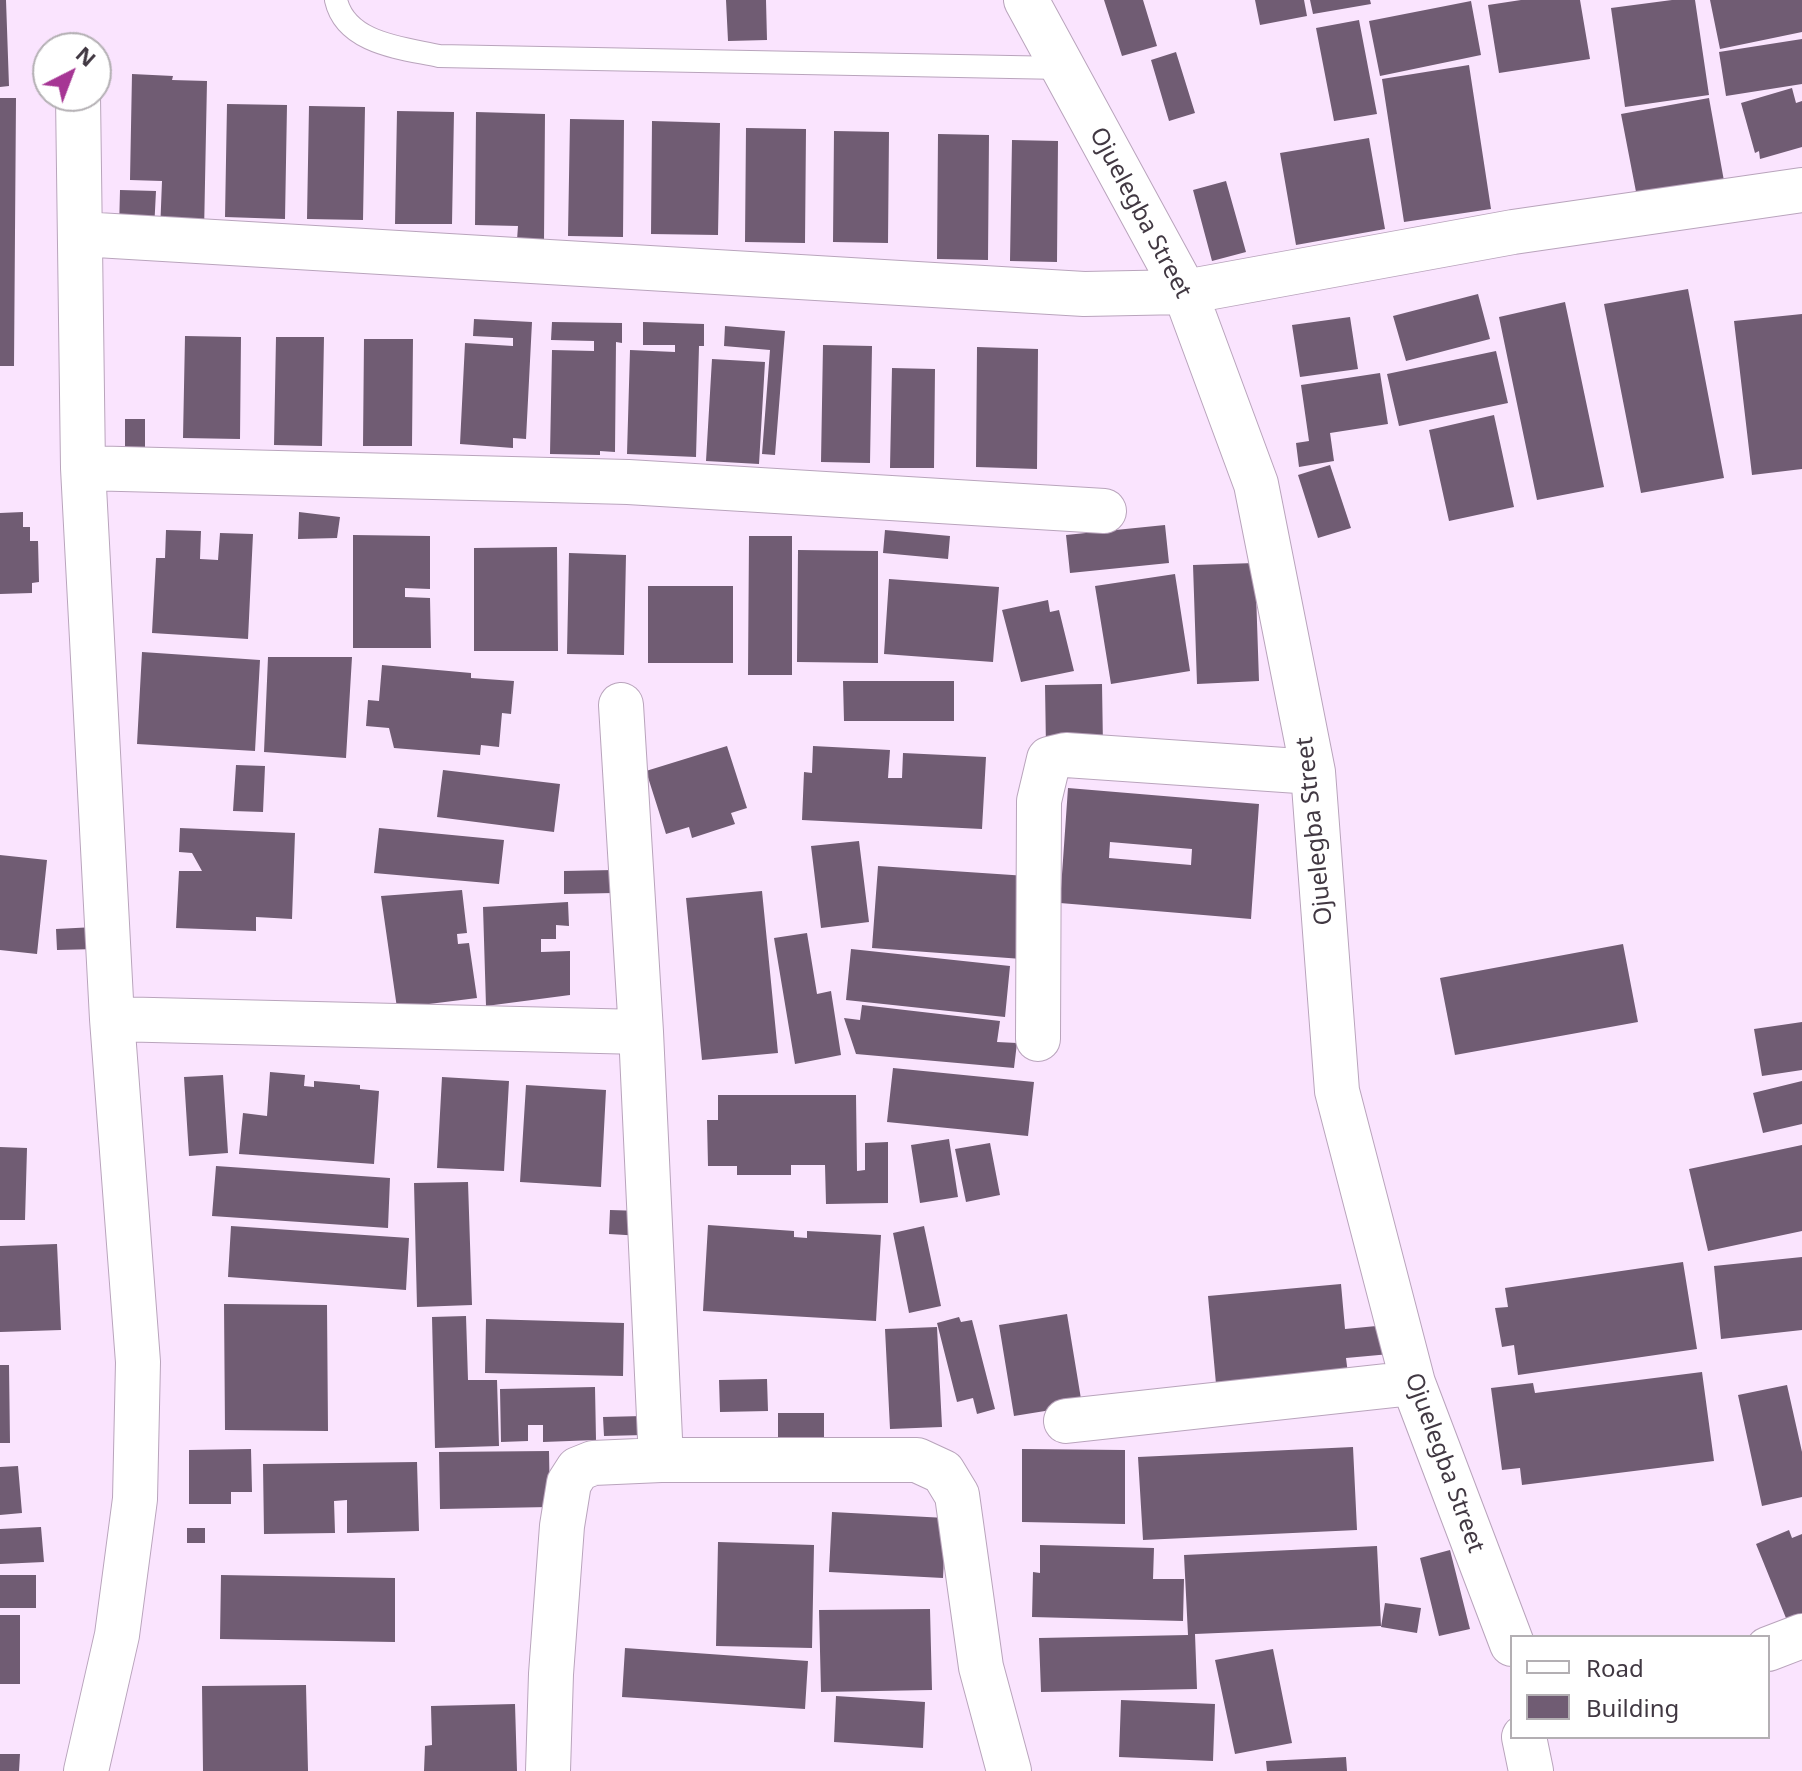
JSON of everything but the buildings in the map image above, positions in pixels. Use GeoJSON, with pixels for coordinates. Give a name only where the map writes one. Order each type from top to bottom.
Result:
{"type":"FeatureCollection","features":[{"type":"Feature","properties":{"kind":"street","name":"Ojuelegba Street"},"geometry":{"type":"LineString","coordinates":[[1026,0],[1185,292],[1256,484],[1313,772],[1337,1091],[1413,1383],[1510,1639]]}},
{"type":"Feature","properties":{"kind":"street"},"geometry":{"type":"LineString","coordinates":[[78,112],[83,468],[112,1019],[138,1362],[135,1499],[117,1635],[86,1771]]}},
{"type":"Feature","properties":{"kind":"street"},"geometry":{"type":"LineString","coordinates":[[80,234],[1068,293],[1185,292],[1513,232],[1802,190]]}},
{"type":"Feature","properties":{"kind":"street"},"geometry":{"type":"LineString","coordinates":[[83,468],[628,482],[1104,511]]}},
{"type":"Feature","properties":{"kind":"street"},"geometry":{"type":"LineString","coordinates":[[621,705],[641,1032],[661,1460]]}},
{"type":"Feature","properties":{"kind":"street"},"geometry":{"type":"LineString","coordinates":[[1038,1039],[1039,801],[1049,759],[1066,755],[1313,772]]}},
{"type":"Feature","properties":{"kind":"street"},"geometry":{"type":"LineString","coordinates":[[112,1019],[641,1032]]}},
{"type":"Feature","properties":{"kind":"street"},"geometry":{"type":"LineString","coordinates":[[1066,1421],[1413,1383]]}},
{"type":"Feature","properties":{"kind":"street"},"geometry":{"type":"LineString","coordinates":[[548,1771],[561,1541],[569,1483],[578,1469],[593,1463],[661,1460],[917,1460],[943,1472],[957,1495],[981,1667],[1009,1771]]}},
{"type":"Feature","properties":{"kind":"street"},"geometry":{"type":"LineString","coordinates":[[1770,1648],[1802,1636]]}},
{"type":"Feature","properties":{"kind":"lane"},"geometry":{"type":"LineString","coordinates":[[336,0],[339,12],[357,30],[376,41],[439,56],[1062,68]]}}]}
